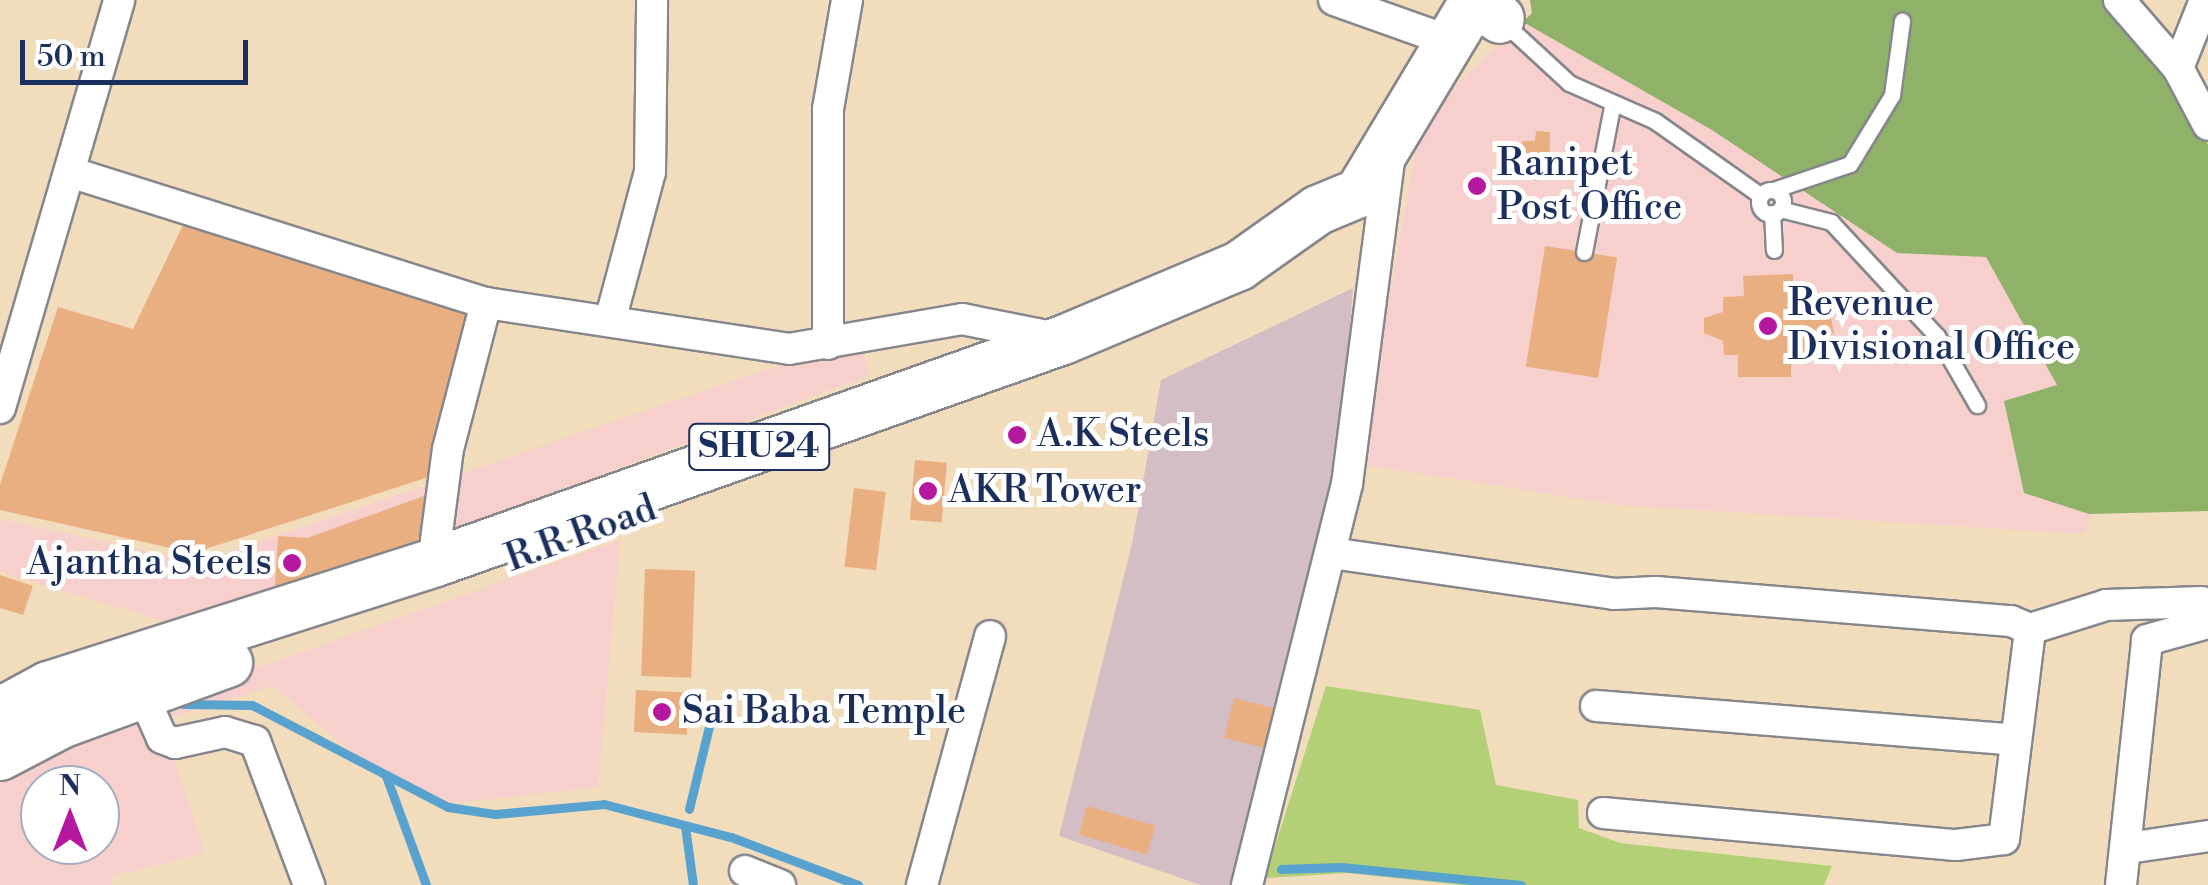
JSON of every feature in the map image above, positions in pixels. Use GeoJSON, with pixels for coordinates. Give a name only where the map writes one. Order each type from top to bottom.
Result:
{"type":"FeatureCollection","features":[{"type":"Feature","properties":{"kind":"main road","name":"R.R Road"},"geometry":{"type":"LineString","coordinates":[[0,756],[61,724],[1221,301],[1338,234],[1393,133],[1443,53],[1492,5]]}},
{"type":"Feature","properties":{"kind":"main road","name":"R.R Road"},"geometry":{"type":"LineString","coordinates":[[0,712],[48,686],[398,574],[1063,340],[1239,266],[1318,210],[1359,193]]}},
{"type":"Feature","properties":{"kind":"street"},"geometry":{"type":"LineString","coordinates":[[1,401],[74,173],[119,0]]}},
{"type":"Feature","properties":{"kind":"street"},"geometry":{"type":"LineString","coordinates":[[610,322],[650,172],[652,0]]}},
{"type":"Feature","properties":{"kind":"street"},"geometry":{"type":"LineString","coordinates":[[828,344],[828,109],[847,0]]}},
{"type":"Feature","properties":{"kind":"street"},"geometry":{"type":"LineString","coordinates":[[1334,0],[1443,53]]}},
{"type":"Feature","properties":{"kind":"street"},"geometry":{"type":"LineString","coordinates":[[2120,0],[2178,68],[2208,125]]}},
{"type":"Feature","properties":{"kind":"street"},"geometry":{"type":"LineString","coordinates":[[2178,68],[2205,0]]}},
{"type":"Feature","properties":{"kind":"street"},"geometry":{"type":"LineString","coordinates":[[1247,885],[1347,484],[1393,133]]}},
{"type":"Feature","properties":{"kind":"street"},"geometry":{"type":"LineString","coordinates":[[74,173],[486,303],[790,349],[962,320],[1063,340]]}},
{"type":"Feature","properties":{"kind":"street"},"geometry":{"type":"LineString","coordinates":[[436,540],[448,449],[486,303]]}},
{"type":"Feature","properties":{"kind":"street"},"geometry":{"type":"LineString","coordinates":[[1331,554],[1614,594],[1656,592],[1972,617],[2030,628],[2106,606],[2205,613]]}},
{"type":"Feature","properties":{"kind":"street"},"geometry":{"type":"LineString","coordinates":[[2122,885],[2146,640],[2205,613]]}},
{"type":"Feature","properties":{"kind":"street"},"geometry":{"type":"LineString","coordinates":[[1603,813],[1956,845],[2004,840],[2030,628]]}},
{"type":"Feature","properties":{"kind":"street"},"geometry":{"type":"LineString","coordinates":[[931,881],[990,636]]}},
{"type":"Feature","properties":{"kind":"street"},"geometry":{"type":"LineString","coordinates":[[143,695],[162,738],[175,742],[225,732],[255,741],[309,885]]}},
{"type":"Feature","properties":{"kind":"street"},"geometry":{"type":"LineString","coordinates":[[1596,706],[2016,740]]}},
{"type":"Feature","properties":{"kind":"street"},"geometry":{"type":"LineString","coordinates":[[2128,848],[2208,836]]}},
{"type":"Feature","properties":{"kind":"street"},"geometry":{"type":"LineString","coordinates":[[745,871],[780,885]]}},
{"type":"Feature","properties":{"kind":"lane"},"geometry":{"type":"LineString","coordinates":[[1492,5],[1569,83],[1612,106],[1655,121],[1767,192]]}},
{"type":"Feature","properties":{"kind":"lane"},"geometry":{"type":"LineString","coordinates":[[1767,192],[1850,164],[1892,96],[1902,21]]}},
{"type":"Feature","properties":{"kind":"lane"},"geometry":{"type":"LineString","coordinates":[[1584,252],[1612,106]]}},
{"type":"Feature","properties":{"kind":"lane"},"geometry":{"type":"LineString","coordinates":[[1767,192],[1762,210],[1832,222],[1937,336],[1977,405]]}},
{"type":"Feature","properties":{"kind":"lane"},"geometry":{"type":"LineString","coordinates":[[1774,250],[1776,212]]}},
{"type":"Feature","properties":{"kind":"shaded area"},"geometry":{"type":"Polygon","coordinates":[[[1530,0],[2208,145],[2208,511],[2090,514],[2085,534],[1619,505],[1360,464],[1421,118],[1532,13],[1530,0]]]}},
{"type":"Feature","properties":{"kind":"shaded area"},"geometry":{"type":"Polygon","coordinates":[[[1353,288],[1337,488],[1237,885],[1201,885],[1059,836],[1132,544],[1161,380],[1353,288]]]}},
{"type":"Feature","properties":{"kind":"shaded area"},"geometry":{"type":"Polygon","coordinates":[[[861,346],[870,375],[187,628],[0,572],[0,519],[199,562],[772,368],[861,346]]]}},
{"type":"Feature","properties":{"kind":"shaded area"},"geometry":{"type":"Polygon","coordinates":[[[620,540],[598,787],[435,805],[345,747],[273,686],[161,721],[205,853],[113,876],[111,885],[0,885],[0,773],[54,739],[620,540]]]}},
{"type":"Feature","properties":{"kind":"green space"},"geometry":{"type":"Polygon","coordinates":[[[1530,0],[2108,0],[2193,110],[2208,145],[2208,511],[2089,514],[2024,493],[2004,401],[2057,385],[1986,257],[1897,253],[1712,130],[1523,22],[1532,13],[1530,0]]]}},
{"type":"Feature","properties":{"kind":"green space"},"geometry":{"type":"Polygon","coordinates":[[[1326,686],[1480,710],[1496,785],[1578,800],[1579,828],[1620,843],[1832,866],[1824,885],[1462,885],[1348,873],[1265,878],[1326,686]]]}},
{"type":"Feature","properties":{"kind":"building"},"geometry":{"type":"Polygon","coordinates":[[[1536,131],[1550,132],[1549,180],[1521,179],[1522,141],[1535,141],[1536,131]]]}},
{"type":"Feature","properties":{"kind":"building"},"geometry":{"type":"Polygon","coordinates":[[[185,221],[477,308],[435,475],[193,553],[0,510],[0,485],[58,307],[133,329],[185,221]]]}},
{"type":"Feature","properties":{"kind":"building"},"geometry":{"type":"Polygon","coordinates":[[[1545,246],[1617,257],[1598,378],[1526,366],[1545,246]]]}},
{"type":"Feature","properties":{"kind":"building","name":"Revenue Divisional Office"},"geometry":{"type":"Polygon","coordinates":[[[1793,274],[1794,296],[1814,296],[1815,311],[1831,317],[1834,333],[1814,342],[1814,356],[1791,356],[1791,377],[1738,377],[1738,355],[1724,355],[1723,341],[1704,333],[1704,318],[1723,312],[1723,297],[1744,296],[1743,276],[1793,274]]]}},
{"type":"Feature","properties":{"kind":"building","name":"AKR Tower"},"geometry":{"type":"Polygon","coordinates":[[[915,460],[947,463],[942,523],[910,520],[915,460]]]}},
{"type":"Feature","properties":{"kind":"building"},"geometry":{"type":"Polygon","coordinates":[[[854,488],[886,492],[876,570],[844,566],[854,488]]]}},
{"type":"Feature","properties":{"kind":"building"},"geometry":{"type":"Polygon","coordinates":[[[435,492],[423,542],[305,587],[275,586],[278,536],[307,538],[435,492]]]}},
{"type":"Feature","properties":{"kind":"building"},"geometry":{"type":"Polygon","coordinates":[[[645,569],[695,571],[691,678],[641,676],[645,569]]]}},
{"type":"Feature","properties":{"kind":"building"},"geometry":{"type":"Polygon","coordinates":[[[0,575],[33,586],[23,615],[0,608],[0,575]]]}},
{"type":"Feature","properties":{"kind":"building","name":"Sai Baba Temple"},"geometry":{"type":"Polygon","coordinates":[[[636,690],[689,693],[687,735],[634,732],[636,690]]]}},
{"type":"Feature","properties":{"kind":"building"},"geometry":{"type":"Polygon","coordinates":[[[1234,698],[1283,710],[1273,750],[1224,738],[1234,698]]]}},
{"type":"Feature","properties":{"kind":"building"},"geometry":{"type":"Polygon","coordinates":[[[1087,806],[1155,826],[1147,854],[1079,835],[1087,806]]]}},
{"type":"Feature","properties":{"kind":"waterway"},"geometry":{"type":"LineString","coordinates":[[183,704],[252,705],[448,807],[495,814],[604,804],[731,837],[858,885]]}},
{"type":"Feature","properties":{"kind":"waterway"},"geometry":{"type":"LineString","coordinates":[[689,809],[710,722]]}},
{"type":"Feature","properties":{"kind":"waterway"},"geometry":{"type":"LineString","coordinates":[[386,776],[426,885]]}},
{"type":"Feature","properties":{"kind":"waterway"},"geometry":{"type":"LineString","coordinates":[[685,826],[693,885]]}},
{"type":"Feature","properties":{"kind":"waterway"},"geometry":{"type":"LineString","coordinates":[[1281,869],[1341,867],[1521,885]]}},
{"type":"Feature","properties":{"kind":"place","name":"Ranipet Post Office"},"geometry":{"type":"Point","coordinates":[1477,186]}},
{"type":"Feature","properties":{"kind":"place","name":"Revenue Divisional Office"},"geometry":{"type":"Point","coordinates":[1768,326]}},
{"type":"Feature","properties":{"kind":"place","name":"A.K Steels"},"geometry":{"type":"Point","coordinates":[1017,435]}},
{"type":"Feature","properties":{"kind":"place","name":"AKR Tower"},"geometry":{"type":"Point","coordinates":[928,491]}},
{"type":"Feature","properties":{"kind":"place","name":"Ajantha Steels"},"geometry":{"type":"Point","coordinates":[292,563]}},
{"type":"Feature","properties":{"kind":"place","name":"Sai Baba Temple"},"geometry":{"type":"Point","coordinates":[662,712]}}]}
